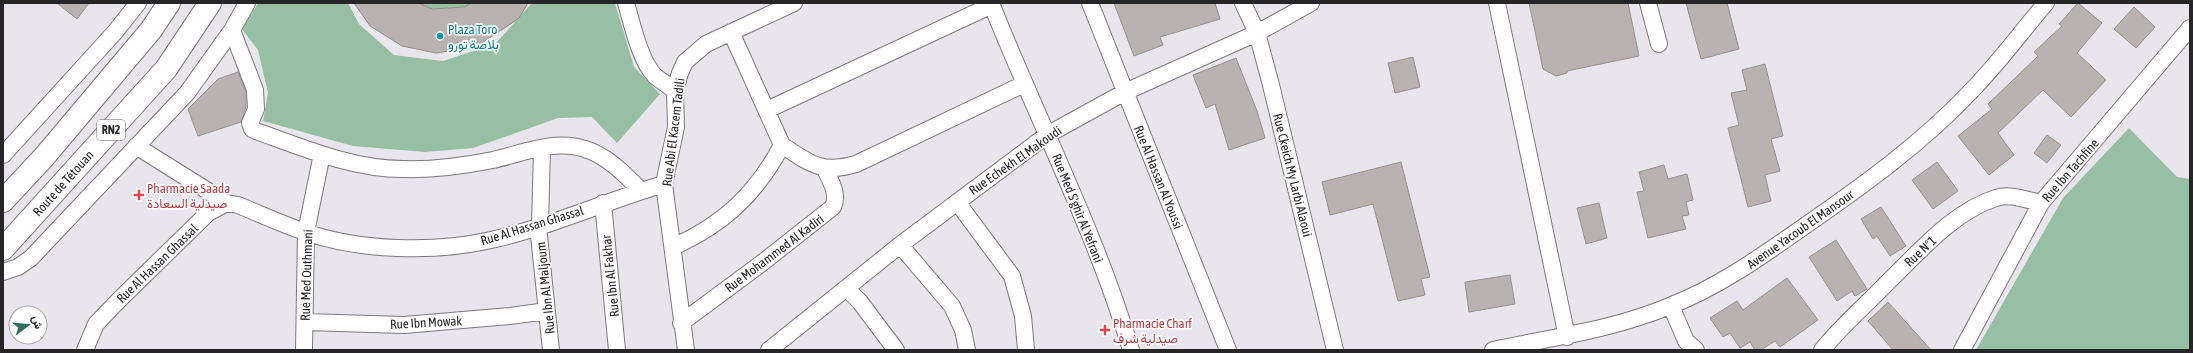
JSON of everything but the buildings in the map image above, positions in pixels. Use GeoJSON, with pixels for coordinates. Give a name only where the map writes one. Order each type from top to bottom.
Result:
{"type":"FeatureCollection","features":[{"type":"Feature","properties":{"kind":"highway","name":"RN2"},"geometry":{"type":"LineString","coordinates":[[3,201],[44,158],[146,36],[169,3]]}},
{"type":"Feature","properties":{"kind":"highway","name":"Route de Tétouan"},"geometry":{"type":"LineString","coordinates":[[3,249],[166,69],[210,3]]}},
{"type":"Feature","properties":{"kind":"street"},"geometry":{"type":"LineString","coordinates":[[3,156],[115,32],[138,3]]}},
{"type":"Feature","properties":{"kind":"street"},"geometry":{"type":"LineString","coordinates":[[3,272],[18,267],[31,258],[187,93],[232,30],[247,3]]}},
{"type":"Feature","properties":{"kind":"street"},"geometry":{"type":"LineString","coordinates":[[626,3],[633,28],[649,67],[655,75],[676,91]]}},
{"type":"Feature","properties":{"kind":"street","name":"Rue Abi El Kacem Tadili"},"geometry":{"type":"LineString","coordinates":[[686,350],[664,184],[676,127],[676,91],[680,73],[690,57],[706,44],[794,3]]}},
{"type":"Feature","properties":{"kind":"street","name":"Rue Al Hassan Al Youssi"},"geometry":{"type":"LineString","coordinates":[[1090,3],[1228,350]]}},
{"type":"Feature","properties":{"kind":"street","name":"Rue Ckeich My Larbi Alaoui"},"geometry":{"type":"LineString","coordinates":[[1243,3],[1257,33],[1336,350]]}},
{"type":"Feature","properties":{"kind":"street","name":"Rue Echekh El Makoudi"},"geometry":{"type":"LineString","coordinates":[[769,350],[900,245],[1048,135],[1125,92],[1257,33],[1311,3]]}},
{"type":"Feature","properties":{"kind":"street"},"geometry":{"type":"LineString","coordinates":[[1497,3],[1567,337]]}},
{"type":"Feature","properties":{"kind":"street"},"geometry":{"type":"LineString","coordinates":[[1648,3],[1659,44]]}},
{"type":"Feature","properties":{"kind":"street","name":"Avenue Yacoub El Mansour"},"geometry":{"type":"LineString","coordinates":[[1493,350],[1567,337],[1597,330],[1671,306],[1704,291],[1742,269],[1851,194],[1911,147],[1974,88],[2046,3]]}},
{"type":"Feature","properties":{"kind":"street"},"geometry":{"type":"LineString","coordinates":[[767,110],[991,4]]}},
{"type":"Feature","properties":{"kind":"street","name":"Rue Med S'ghir Al Yefrani"},"geometry":{"type":"LineString","coordinates":[[991,4],[1024,84],[1048,135],[1108,282],[1131,350]]}},
{"type":"Feature","properties":{"kind":"street","name":"Rue Ibn Tachfine"},"geometry":{"type":"LineString","coordinates":[[1962,350],[2040,202],[2190,28]]}},
{"type":"Feature","properties":{"kind":"street"},"geometry":{"type":"LineString","coordinates":[[232,30],[255,90],[257,104],[250,123],[252,129],[322,154],[364,165],[401,169],[444,168],[542,148],[566,145],[586,149],[605,159],[641,190]]}},
{"type":"Feature","properties":{"kind":"street"},"geometry":{"type":"LineString","coordinates":[[731,32],[782,145],[798,156],[825,169],[838,169],[856,164],[1024,84]]}},
{"type":"Feature","properties":{"kind":"street"},"geometry":{"type":"LineString","coordinates":[[673,246],[713,226],[745,199],[761,182],[782,145]]}},
{"type":"Feature","properties":{"kind":"street"},"geometry":{"type":"LineString","coordinates":[[136,146],[227,203]]}},
{"type":"Feature","properties":{"kind":"street","name":"Rue Ibn Al Maljoum"},"geometry":{"type":"LineString","coordinates":[[542,148],[539,226],[551,350]]}},
{"type":"Feature","properties":{"kind":"street","name":"Rue Med Outhmani"},"geometry":{"type":"LineString","coordinates":[[304,350],[306,232],[322,154]]}},
{"type":"Feature","properties":{"kind":"street","name":"Rue Mohammed Al Kadiri"},"geometry":{"type":"LineString","coordinates":[[682,323],[833,207],[836,200],[835,192],[825,169]]}},
{"type":"Feature","properties":{"kind":"street","name":"Rue Al Hassan Ghassal"},"geometry":{"type":"LineString","coordinates":[[85,350],[96,324],[119,300],[208,213],[227,203],[238,205],[306,232],[374,246],[407,248],[448,246],[491,240],[539,226],[641,190],[664,184]]}},
{"type":"Feature","properties":{"kind":"street","name":"Rue N°1"},"geometry":{"type":"LineString","coordinates":[[1822,350],[1837,332],[1927,243],[1956,220],[1976,207],[1996,197],[2012,196],[2040,202]]}},
{"type":"Feature","properties":{"kind":"street"},"geometry":{"type":"LineString","coordinates":[[957,202],[1012,276],[1023,316],[1026,350]]}},
{"type":"Feature","properties":{"kind":"street","name":"Rue Ibn Al Fakhar"},"geometry":{"type":"LineString","coordinates":[[603,203],[617,350]]}},
{"type":"Feature","properties":{"kind":"street"},"geometry":{"type":"LineString","coordinates":[[900,245],[952,306],[963,330],[966,350]]}},
{"type":"Feature","properties":{"kind":"street"},"geometry":{"type":"LineString","coordinates":[[846,288],[860,302],[896,350]]}},
{"type":"Feature","properties":{"kind":"street"},"geometry":{"type":"LineString","coordinates":[[1671,306],[1686,341],[1696,350]]}},
{"type":"Feature","properties":{"kind":"street","name":"Rue Ibn Mowak"},"geometry":{"type":"LineString","coordinates":[[305,322],[404,325],[503,317],[547,311]]}},
{"type":"Feature","properties":{"kind":"green space"},"geometry":{"type":"Polygon","coordinates":[[[258,3],[348,3],[359,24],[394,55],[443,61],[495,44],[516,21],[476,47],[436,53],[402,46],[370,26],[354,3],[528,3],[522,14],[532,3],[615,3],[634,67],[660,94],[617,143],[592,117],[558,118],[473,148],[425,152],[353,146],[263,121],[268,93],[258,50],[242,29],[258,3]]]}},
{"type":"Feature","properties":{"kind":"green space"},"geometry":{"type":"Polygon","coordinates":[[[2129,128],[2177,177],[2190,179],[2190,350],[1976,350],[2063,198],[2129,128]]]}},
{"type":"Feature","properties":{"kind":"place","name":"Plaza Toro بلاصة تورو"},"geometry":{"type":"Point","coordinates":[440,36]}},
{"type":"Feature","properties":{"kind":"place","name":"Pharmacie Saada صيدلية السعادة"},"geometry":{"type":"Point","coordinates":[139,195]}},
{"type":"Feature","properties":{"kind":"place","name":"Pharmacie Charf صيدلية شرف"},"geometry":{"type":"Point","coordinates":[1105,330]}}]}
